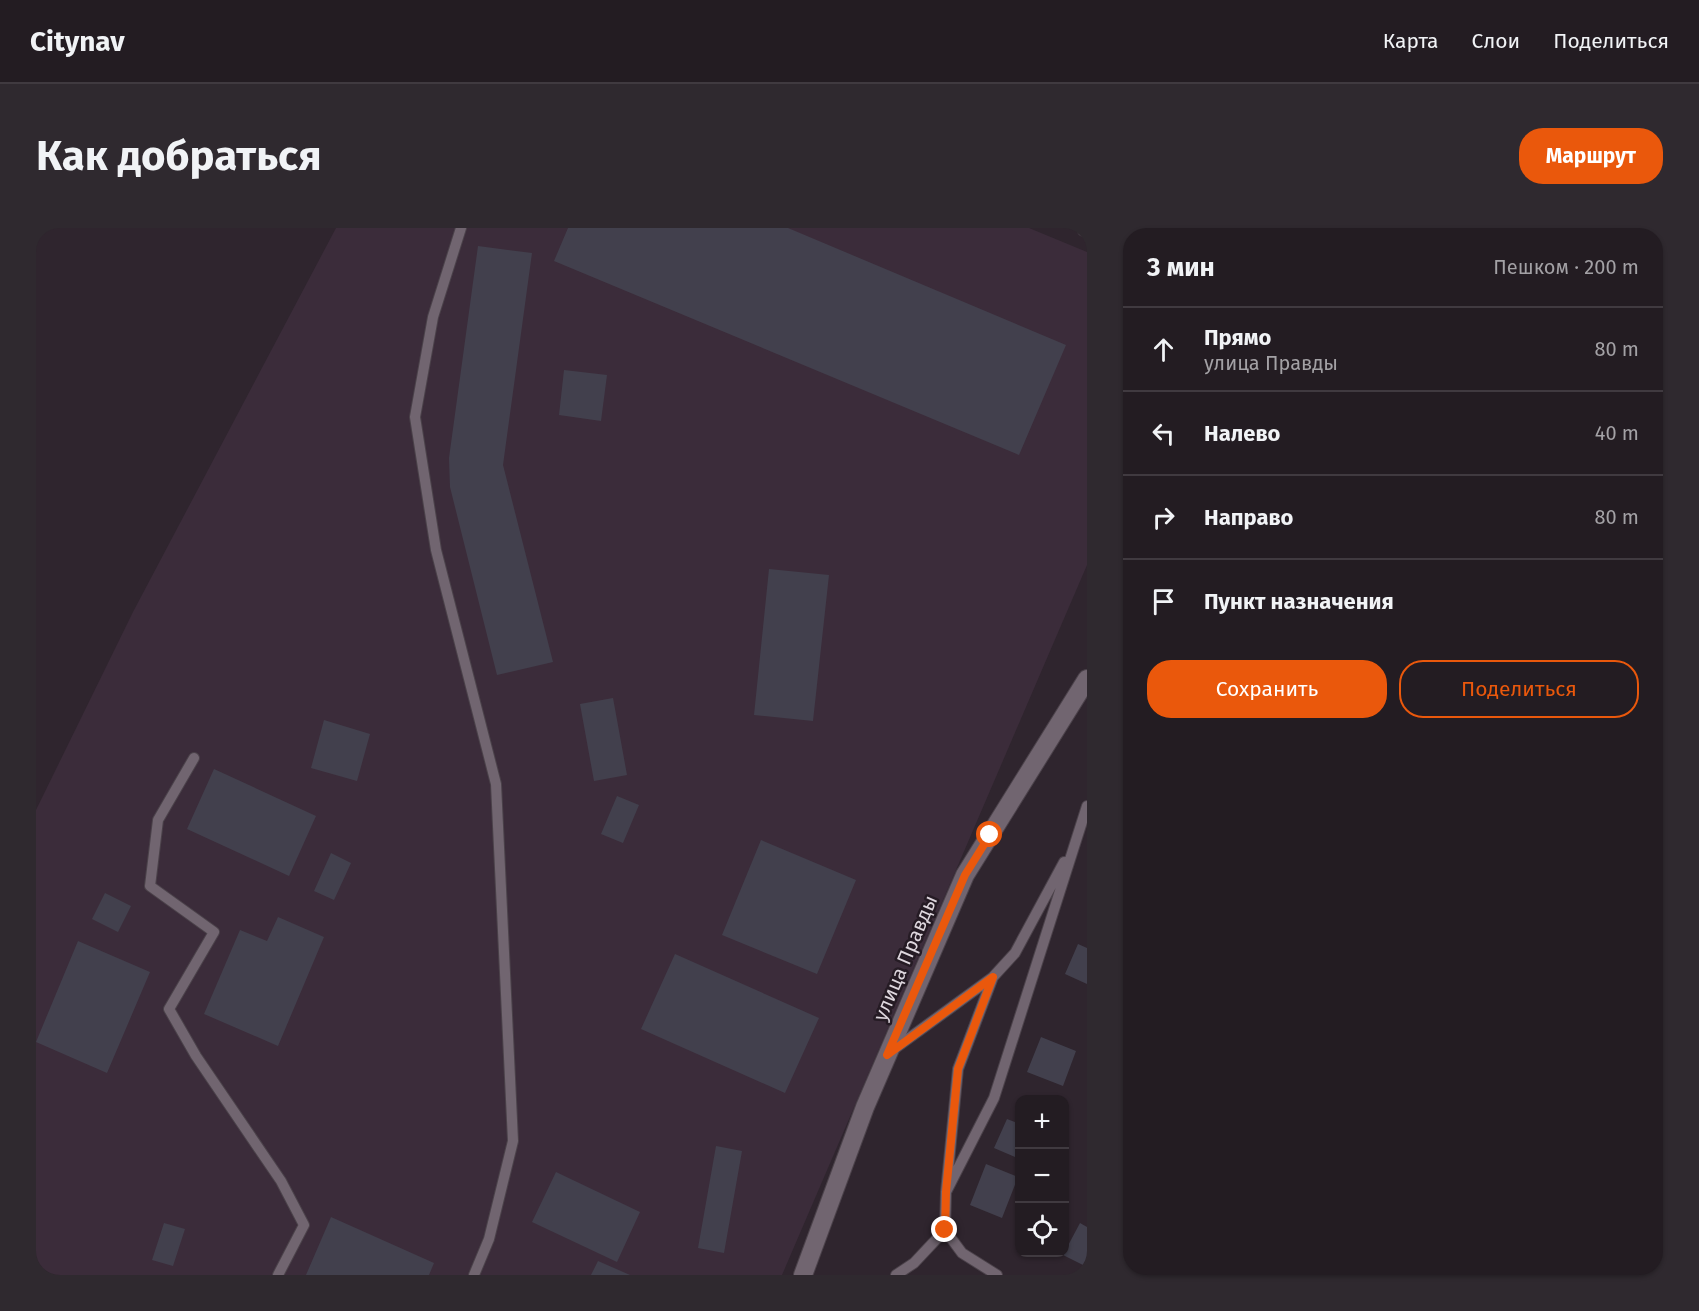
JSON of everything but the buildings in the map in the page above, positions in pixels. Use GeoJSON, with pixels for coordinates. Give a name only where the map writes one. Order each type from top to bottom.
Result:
{"type":"FeatureCollection","features":[{"type":"Feature","properties":{"kind":"street","name":"улица Правды"},"geometry":{"type":"LineString","coordinates":[[803,1275],[865,1107],[965,875],[1087,679]]}},
{"type":"Feature","properties":{"kind":"lane"},"geometry":{"type":"LineString","coordinates":[[461,228],[433,317],[415,417],[436,550],[496,784],[513,1142],[489,1239],[474,1275]]}},
{"type":"Feature","properties":{"kind":"lane"},"geometry":{"type":"LineString","coordinates":[[194,758],[158,820],[150,886],[214,932],[169,1009],[196,1056],[281,1181],[304,1225],[278,1275]]}},
{"type":"Feature","properties":{"kind":"lane"},"geometry":{"type":"LineString","coordinates":[[946,1192],[994,1098],[1087,806]]}},
{"type":"Feature","properties":{"kind":"lane"},"geometry":{"type":"LineString","coordinates":[[887,1055],[993,977],[1015,953],[1076,841]]}},
{"type":"Feature","properties":{"kind":"lane"},"geometry":{"type":"LineString","coordinates":[[993,977],[958,1069],[946,1192],[945,1230],[962,1253],[997,1275]]}},
{"type":"Feature","properties":{"kind":"lane"},"geometry":{"type":"LineString","coordinates":[[896,1275],[914,1263],[945,1230]]}},
{"type":"Feature","properties":{"kind":"shaded area"},"geometry":{"type":"Polygon","coordinates":[[[336,228],[1029,228],[1087,252],[1087,565],[782,1275],[36,1275],[36,810],[133,612],[336,228]]]}},
{"type":"Feature","properties":{"kind":"route"},"geometry":{"type":"LineString","coordinates":[[945,1230],[946,1192],[958,1069],[993,977],[887,1055],[965,875],[990,835]]}}]}
